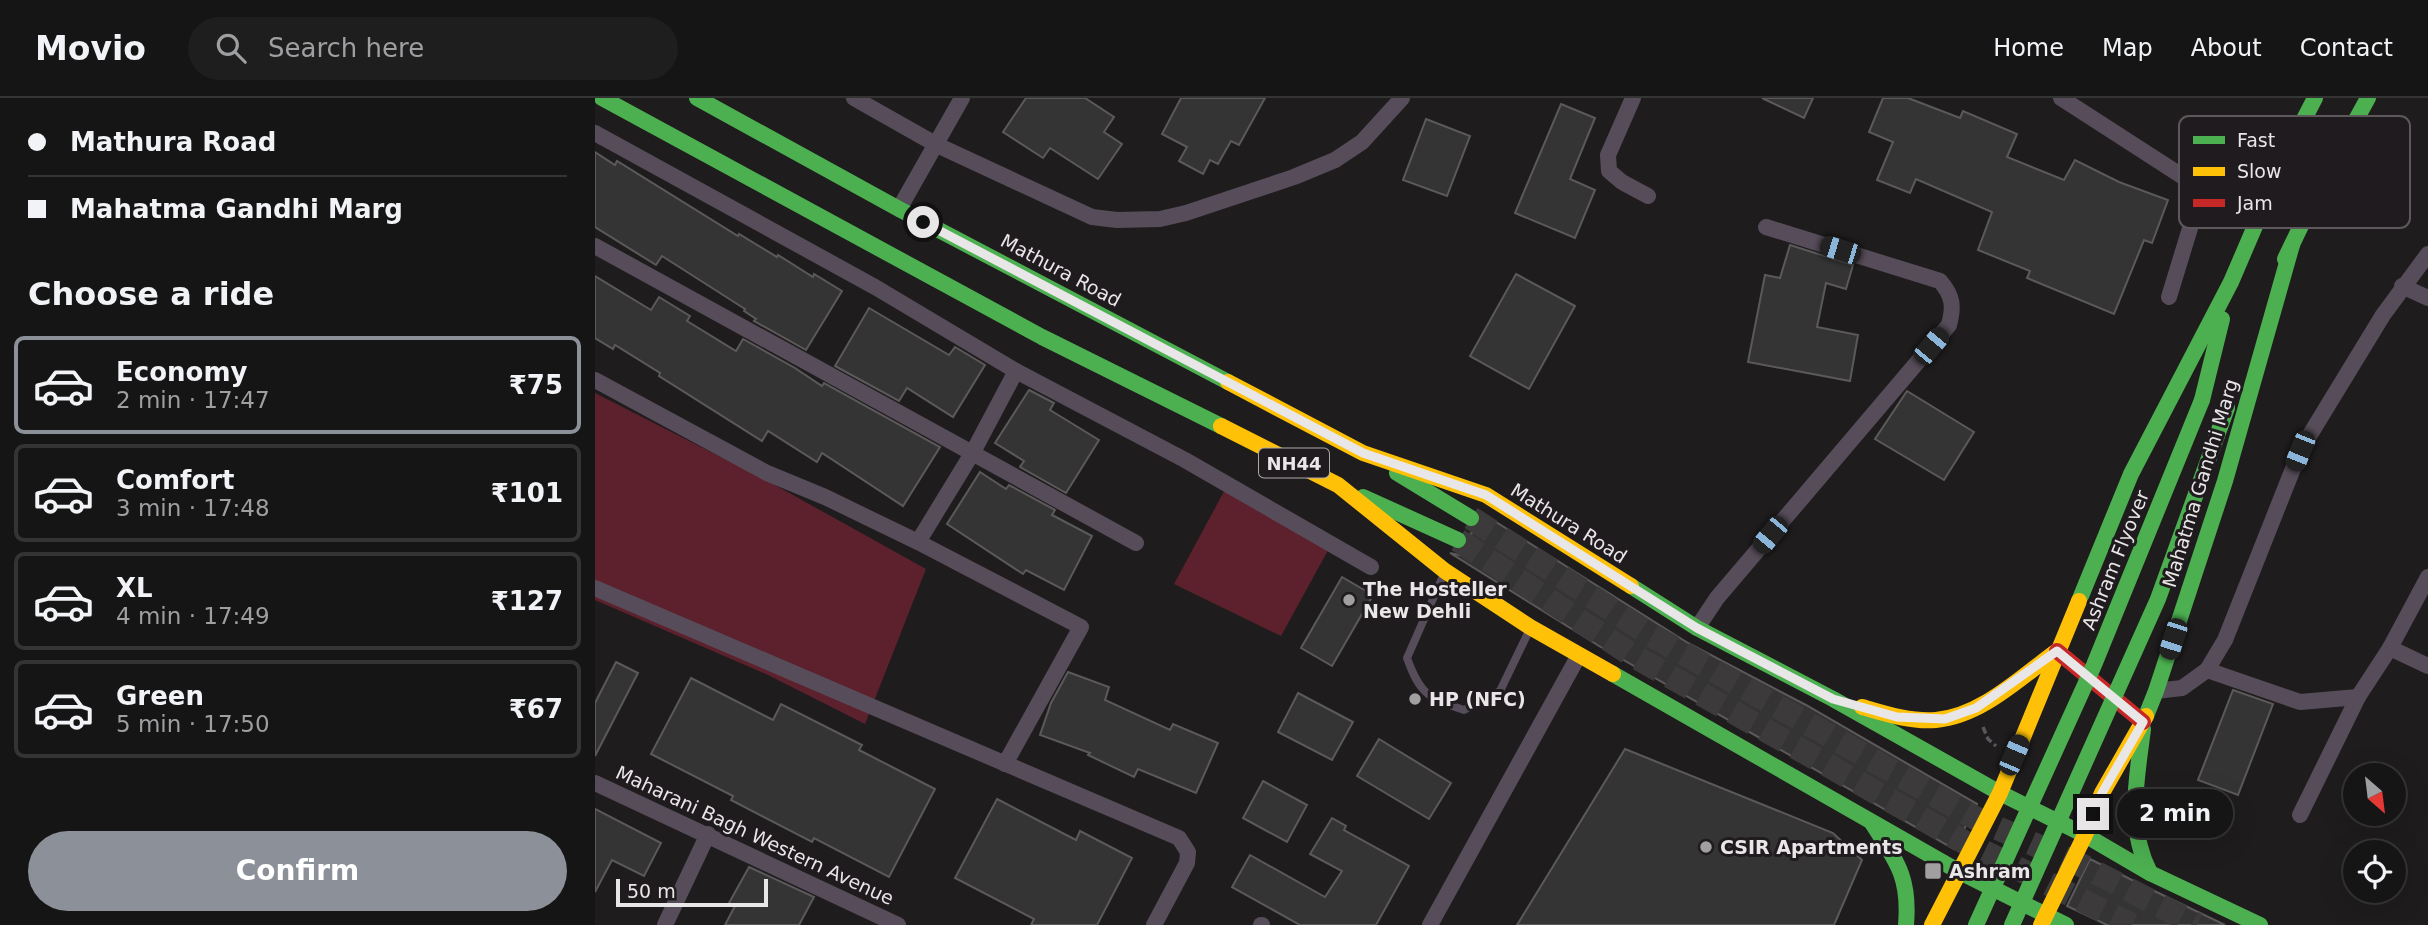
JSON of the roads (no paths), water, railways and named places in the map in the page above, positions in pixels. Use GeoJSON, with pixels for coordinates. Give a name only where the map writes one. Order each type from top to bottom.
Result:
{"type":"FeatureCollection","features":[{"type":"Feature","properties":{"kind":"main road","name":"NH44"},"geometry":{"type":"LineString","coordinates":[[603,98],[1042,337],[1338,485],[1445,571],[1531,627],[2043,920]]}},
{"type":"Feature","properties":{"kind":"main road","name":"Mathura Road"},"geometry":{"type":"LineString","coordinates":[[697,98],[899,209],[1363,453],[1486,495],[1697,628],[1833,699],[2000,793],[2085,835],[2150,873],[2260,925]]}},
{"type":"Feature","properties":{"kind":"main road"},"geometry":{"type":"LineString","coordinates":[[2306,116],[2315,98]]}},
{"type":"Feature","properties":{"kind":"main road"},"geometry":{"type":"LineString","coordinates":[[2358,116],[2368,98]]}},
{"type":"Feature","properties":{"kind":"main road"},"geometry":{"type":"LineString","coordinates":[[1932,925],[2000,793],[2131,474],[2231,282],[2254,228]]}},
{"type":"Feature","properties":{"kind":"main road"},"geometry":{"type":"LineString","coordinates":[[2292,245],[2300,228]]}},
{"type":"Feature","properties":{"kind":"main road","name":"Mahatma Gandhi Marg"},"geometry":{"type":"LineString","coordinates":[[2012,925],[2158,598],[2264,304],[2292,245]]}},
{"type":"Feature","properties":{"kind":"main road","name":"Mahatma Gandhi Marg"},"geometry":{"type":"LineString","coordinates":[[2043,920],[2085,835],[2102,793],[2143,722],[2156,691],[2225,481],[2292,245]]}},
{"type":"Feature","properties":{"kind":"main road","name":"Mahatma Gandhi Marg"},"geometry":{"type":"LineString","coordinates":[[2202,400],[2231,282]]}},
{"type":"Feature","properties":{"kind":"main road","name":"Ashram Flyover"},"geometry":{"type":"LineString","coordinates":[[1976,925],[2025,824],[2130,582],[2202,400]]}},
{"type":"Feature","properties":{"kind":"main road"},"geometry":{"type":"LineString","coordinates":[[1363,453],[1471,518]]}},
{"type":"Feature","properties":{"kind":"main road"},"geometry":{"type":"LineString","coordinates":[[1338,485],[1458,540]]}},
{"type":"Feature","properties":{"kind":"main road"},"geometry":{"type":"LineString","coordinates":[[1833,699],[1897,717],[1945,719],[1976,708],[2057,651]]}},
{"type":"Feature","properties":{"kind":"main road"},"geometry":{"type":"LineString","coordinates":[[2057,651],[2143,722],[2133,806],[2139,857],[2150,873]]}},
{"type":"Feature","properties":{"kind":"main road"},"geometry":{"type":"LineString","coordinates":[[1872,822],[1900,864],[1909,898],[1906,925]]}},
{"type":"Feature","properties":{"kind":"main road"},"geometry":{"type":"LineString","coordinates":[[2043,920],[2066,925]]}},
{"type":"Feature","properties":{"kind":"street"},"geometry":{"type":"LineString","coordinates":[[854,98],[937,145],[1092,217],[1117,220],[1160,219],[1186,213],[1335,160],[1362,142],[1402,98]]}},
{"type":"Feature","properties":{"kind":"street"},"geometry":{"type":"LineString","coordinates":[[899,209],[962,98]]}},
{"type":"Feature","properties":{"kind":"street"},"geometry":{"type":"LineString","coordinates":[[1633,98],[1608,155],[1609,171],[1614,177],[1648,196]]}},
{"type":"Feature","properties":{"kind":"street"},"geometry":{"type":"LineString","coordinates":[[2061,98],[2179,174]]}},
{"type":"Feature","properties":{"kind":"street"},"geometry":{"type":"LineString","coordinates":[[595,133],[875,287],[1016,371],[1185,460],[1370,567]]}},
{"type":"Feature","properties":{"kind":"street"},"geometry":{"type":"LineString","coordinates":[[1697,628],[1717,597],[1949,325],[1953,308],[1950,292],[1940,281],[1766,227]]}},
{"type":"Feature","properties":{"kind":"street"},"geometry":{"type":"LineString","coordinates":[[2168,297],[2190,228]]}},
{"type":"Feature","properties":{"kind":"street"},"geometry":{"type":"LineString","coordinates":[[595,246],[1136,543]]}},
{"type":"Feature","properties":{"kind":"street"},"geometry":{"type":"LineString","coordinates":[[2156,691],[2182,688],[2207,670],[2225,640],[2300,451],[2402,286],[2428,254]]}},
{"type":"Feature","properties":{"kind":"street"},"geometry":{"type":"LineString","coordinates":[[2402,286],[2428,298]]}},
{"type":"Feature","properties":{"kind":"street"},"geometry":{"type":"LineString","coordinates":[[918,542],[973,452],[1016,371]]}},
{"type":"Feature","properties":{"kind":"street"},"geometry":{"type":"LineString","coordinates":[[595,380],[767,473],[918,542],[1081,627],[1005,764]]}},
{"type":"Feature","properties":{"kind":"street"},"geometry":{"type":"LineString","coordinates":[[2300,816],[2358,697],[2390,648],[2428,577]]}},
{"type":"Feature","properties":{"kind":"street"},"geometry":{"type":"LineString","coordinates":[[595,588],[1179,838],[1188,852],[1187,863],[1154,925]]}},
{"type":"Feature","properties":{"kind":"street"},"geometry":{"type":"LineString","coordinates":[[2390,648],[2428,666]]}},
{"type":"Feature","properties":{"kind":"street"},"geometry":{"type":"LineString","coordinates":[[1430,925],[1579,655]]}},
{"type":"Feature","properties":{"kind":"street"},"geometry":{"type":"LineString","coordinates":[[2207,670],[2300,702],[2358,697]]}},
{"type":"Feature","properties":{"kind":"street","name":"Maharani Bagh Western Avenue"},"geometry":{"type":"LineString","coordinates":[[595,783],[898,925]]}},
{"type":"Feature","properties":{"kind":"street"},"geometry":{"type":"LineString","coordinates":[[665,925],[708,834]]}},
{"type":"Feature","properties":{"kind":"lane"},"geometry":{"type":"LineString","coordinates":[[1445,571],[1407,658],[1416,683],[1435,701],[1464,710],[1500,691],[1531,627]]}},
{"type":"Feature","properties":{"kind":"tunnel"},"geometry":{"type":"LineString","coordinates":[[1471,518],[1649,634],[1977,819],[2083,866],[2197,925]]}},
{"type":"Feature","properties":{"kind":"tunnel"},"geometry":{"type":"LineString","coordinates":[[1458,540],[1632,655],[1964,842],[2132,925]]}},
{"type":"Feature","properties":{"kind":"place","name":"The Hosteller New Dehli"},"geometry":{"type":"Point","coordinates":[1349,600]}},
{"type":"Feature","properties":{"kind":"place","name":"HP (NFC)"},"geometry":{"type":"Point","coordinates":[1415,699]}},
{"type":"Feature","properties":{"kind":"place","name":"CSIR Apartments"},"geometry":{"type":"Point","coordinates":[1706,847]}},
{"type":"Feature","properties":{"kind":"place","name":"Ashram"},"geometry":{"type":"Point","coordinates":[1933,871]}}]}
